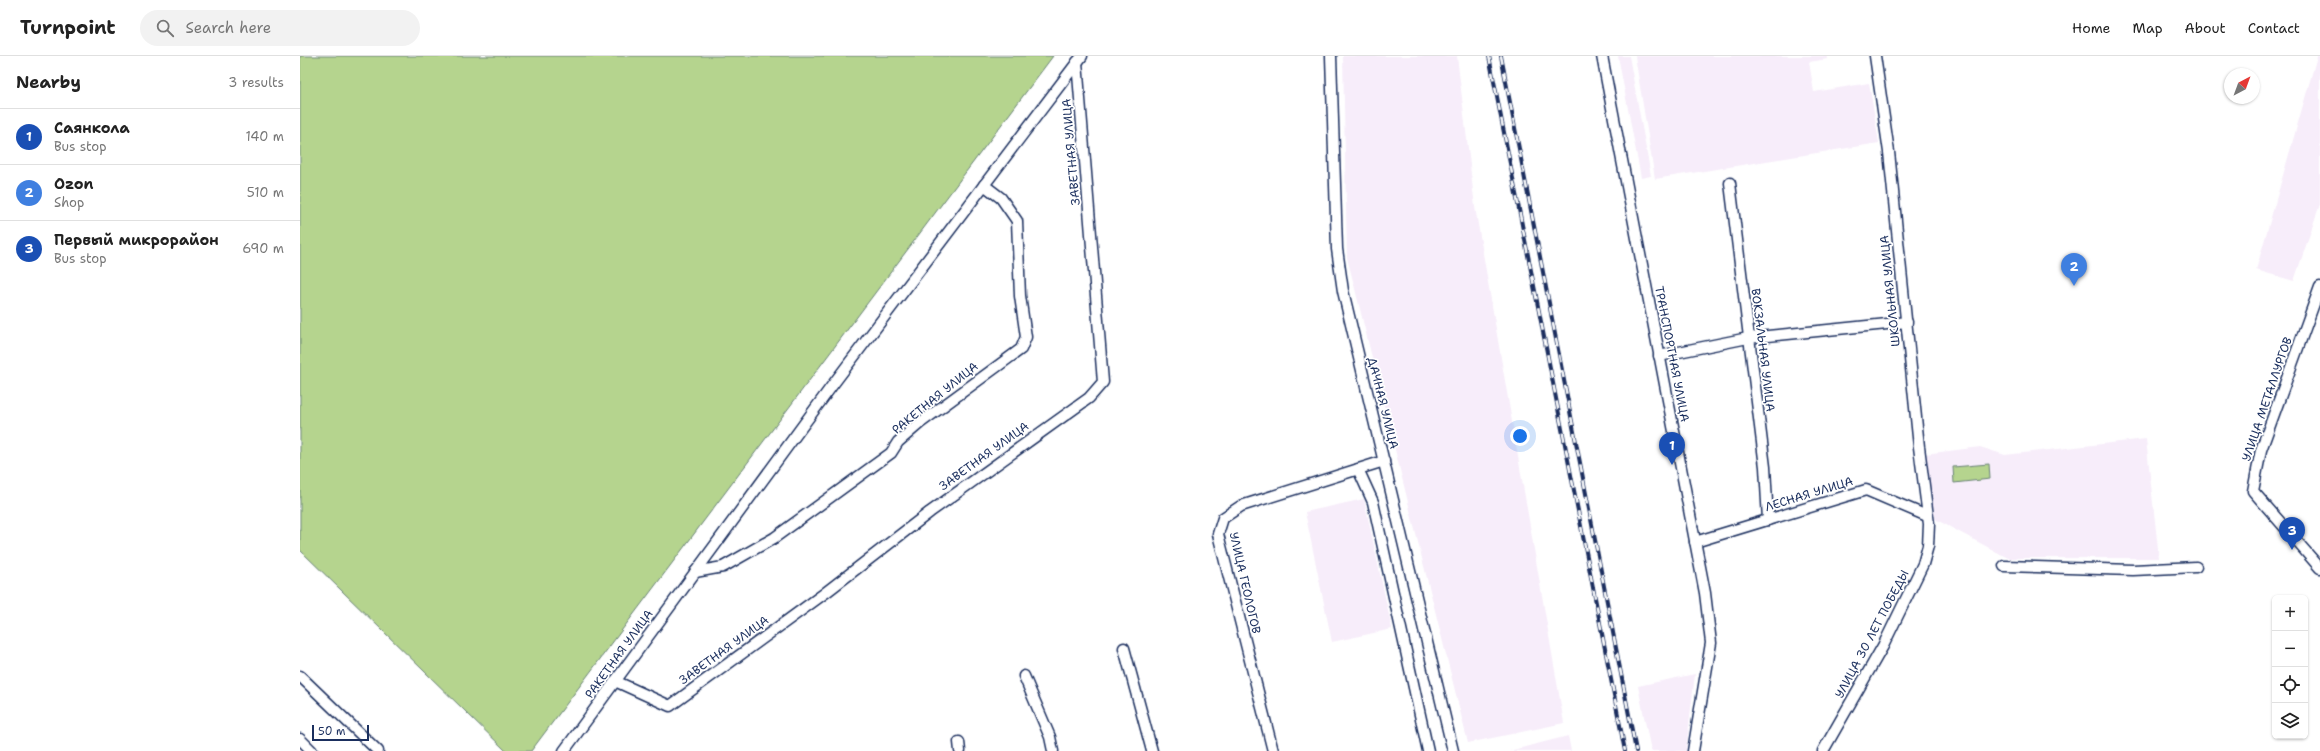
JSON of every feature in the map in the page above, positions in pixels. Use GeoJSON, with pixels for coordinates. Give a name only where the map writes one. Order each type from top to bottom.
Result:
{"type":"FeatureCollection","features":[{"type":"Feature","properties":{"kind":"street","name":"ДАЧНАЯ УЛИЦА"},"geometry":{"type":"LineString","coordinates":[[1331,56],[1336,249],[1343,291],[1453,751]]}},
{"type":"Feature","properties":{"kind":"street","name":"ТРАНСПОРТНАЯ УЛИЦА"},"geometry":{"type":"LineString","coordinates":[[1602,56],[1705,593],[1711,643],[1693,751]]}},
{"type":"Feature","properties":{"kind":"street","name":"ШКОЛЬНАЯ УЛИЦА"},"geometry":{"type":"LineString","coordinates":[[1875,56],[1889,152],[1928,520]]}},
{"type":"Feature","properties":{"kind":"street","name":"РАКЕТНАЯ УЛИЦА"},"geometry":{"type":"LineString","coordinates":[[564,751],[834,383],[1079,59]]}},
{"type":"Feature","properties":{"kind":"street","name":"ЗАВЕТНАЯ УЛИЦА"},"geometry":{"type":"LineString","coordinates":[[615,681],[670,706],[825,593],[930,512],[1089,398],[1103,382],[1079,59]]}},
{"type":"Feature","properties":{"kind":"street","name":"ВОКЗАЛЬНАЯ УЛИЦА"},"geometry":{"type":"LineString","coordinates":[[1730,183],[1765,467],[1768,520]]}},
{"type":"Feature","properties":{"kind":"street","name":"РАКЕТНАЯ УЛИЦА"},"geometry":{"type":"LineString","coordinates":[[695,572],[723,567],[774,538],[886,457],[898,442],[920,423],[1021,349],[1026,337],[1020,296],[1017,221],[1001,198],[984,185]]}},
{"type":"Feature","properties":{"kind":"street","name":"УЛИЦА МЕТАЛЛУРГОВ"},"geometry":{"type":"LineString","coordinates":[[2320,287],[2261,450],[2253,491],[2320,568]]}},
{"type":"Feature","properties":{"kind":"street"},"geometry":{"type":"LineString","coordinates":[[1659,356],[1748,338],[1907,322]]}},
{"type":"Feature","properties":{"kind":"street","name":"УЛИЦА ГЕОЛОГОВ"},"geometry":{"type":"LineString","coordinates":[[1274,751],[1218,534],[1223,518],[1241,506],[1384,461]]}},
{"type":"Feature","properties":{"kind":"street"},"geometry":{"type":"LineString","coordinates":[[1358,469],[1373,502],[1428,751]]}},
{"type":"Feature","properties":{"kind":"street","name":"ЛЕСНАЯ УЛИЦА"},"geometry":{"type":"LineString","coordinates":[[1695,542],[1866,490],[1928,520]]}},
{"type":"Feature","properties":{"kind":"street","name":"УЛИЦА 30 ЛЕТ ПОБЕДЫ"},"geometry":{"type":"LineString","coordinates":[[1823,751],[1882,646],[1922,564],[1928,546],[1928,520]]}},
{"type":"Feature","properties":{"kind":"street"},"geometry":{"type":"LineString","coordinates":[[2004,566],[2133,570],[2196,567]]}},
{"type":"Feature","properties":{"kind":"street"},"geometry":{"type":"LineString","coordinates":[[1124,648],[1152,751]]}},
{"type":"Feature","properties":{"kind":"street"},"geometry":{"type":"LineString","coordinates":[[300,676],[378,751]]}},
{"type":"Feature","properties":{"kind":"street"},"geometry":{"type":"LineString","coordinates":[[1024,676],[1050,737],[1053,751]]}},
{"type":"Feature","properties":{"kind":"street"},"geometry":{"type":"LineString","coordinates":[[300,739],[312,751]]}},
{"type":"Feature","properties":{"kind":"shaded area"},"geometry":{"type":"Polygon","coordinates":[[[1343,56],[1457,56],[1475,207],[1564,723],[1468,743],[1347,257],[1343,56]]]}},
{"type":"Feature","properties":{"kind":"shaded area"},"geometry":{"type":"Polygon","coordinates":[[[1618,56],[1629,56],[1651,176],[1641,178],[1618,56]]]}},
{"type":"Feature","properties":{"kind":"shaded area"},"geometry":{"type":"Polygon","coordinates":[[[1635,56],[1827,56],[1828,59],[1809,62],[1814,92],[1869,83],[1879,143],[1655,179],[1635,56]]]}},
{"type":"Feature","properties":{"kind":"shaded area"},"geometry":{"type":"Polygon","coordinates":[[[2317,56],[2320,56],[2320,204],[2294,281],[2256,270],[2317,56]]]}},
{"type":"Feature","properties":{"kind":"shaded area"},"geometry":{"type":"Polygon","coordinates":[[[2146,439],[2159,558],[2008,558],[1935,519],[1925,454],[1980,447],[2005,455],[2146,439]]]}},
{"type":"Feature","properties":{"kind":"shaded area"},"geometry":{"type":"Polygon","coordinates":[[[1364,499],[1392,629],[1332,642],[1305,512],[1364,499]]]}},
{"type":"Feature","properties":{"kind":"shaded area"},"geometry":{"type":"Polygon","coordinates":[[[1695,674],[1686,751],[1651,751],[1638,686],[1695,674]]]}},
{"type":"Feature","properties":{"kind":"shaded area"},"geometry":{"type":"Polygon","coordinates":[[[1568,736],[1571,751],[1509,751],[1568,736]]]}},
{"type":"Feature","properties":{"kind":"green space"},"geometry":{"type":"Polygon","coordinates":[[[300,56],[1053,56],[531,751],[506,751],[300,550],[300,56]]]}},
{"type":"Feature","properties":{"kind":"green space"},"geometry":{"type":"Polygon","coordinates":[[[1989,464],[1990,479],[1954,483],[1953,467],[1989,464]]]}},
{"type":"Feature","properties":{"kind":"railway"},"geometry":{"type":"LineString","coordinates":[[1489,56],[1625,751]]}},
{"type":"Feature","properties":{"kind":"railway"},"geometry":{"type":"LineString","coordinates":[[1501,56],[1636,751]]}},
{"type":"Feature","properties":{"kind":"place","name":"Ozon"},"geometry":{"type":"Point","coordinates":[2074,286]}},
{"type":"Feature","properties":{"kind":"place","name":"Саянкола"},"geometry":{"type":"Point","coordinates":[1672,465]}},
{"type":"Feature","properties":{"kind":"place","name":"Первый микрорайон"},"geometry":{"type":"Point","coordinates":[2292,550]}}]}
